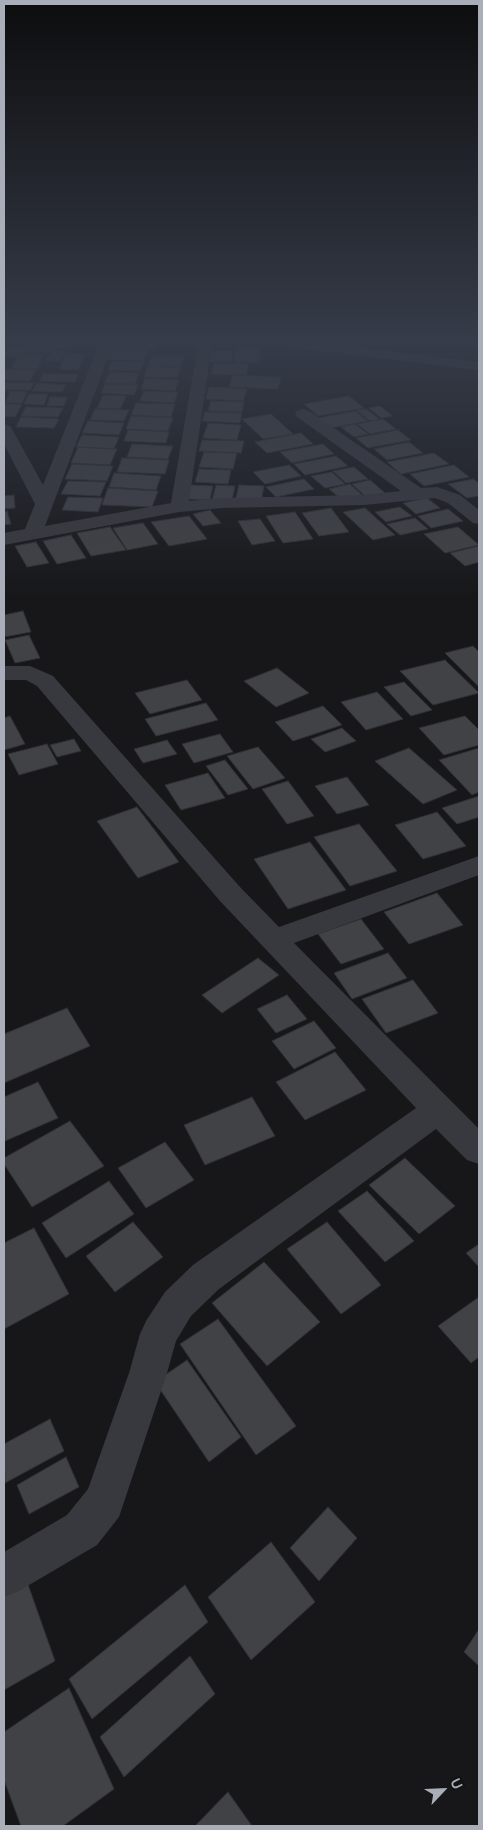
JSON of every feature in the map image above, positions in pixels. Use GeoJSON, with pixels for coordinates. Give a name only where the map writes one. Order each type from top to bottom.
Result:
{"type":"FeatureCollection","features":[{"type":"Feature","properties":{"kind":"street"},"geometry":{"type":"LineString","coordinates":[[4,429],[44,504]]}},
{"type":"Feature","properties":{"kind":"street"},"geometry":{"type":"LineString","coordinates":[[33,534],[73,429]]}},
{"type":"Feature","properties":{"kind":"street"},"geometry":{"type":"LineString","coordinates":[[179,507],[191,429]]}},
{"type":"Feature","properties":{"kind":"street"},"geometry":{"type":"LineString","coordinates":[[325,429],[417,494]]}},
{"type":"Feature","properties":{"kind":"street"},"geometry":{"type":"LineString","coordinates":[[4,539],[179,507],[222,503],[364,500],[429,492],[444,494],[454,499],[479,519]]}},
{"type":"Feature","properties":{"kind":"street"},"geometry":{"type":"LineString","coordinates":[[4,673],[30,673],[45,681],[199,859],[438,1110],[479,1150]]}},
{"type":"Feature","properties":{"kind":"street"},"geometry":{"type":"LineString","coordinates":[[275,939],[479,865]]}},
{"type":"Feature","properties":{"kind":"street"},"geometry":{"type":"LineString","coordinates":[[4,1576],[82,1530],[104,1502],[148,1373],[159,1334],[178,1304],[206,1277],[438,1110]]}},
{"type":"Feature","properties":{"kind":"building"},"geometry":{"type":"Polygon","coordinates":[[[84,429],[121,429],[119,435],[82,433],[84,429]]]}},
{"type":"Feature","properties":{"kind":"building"},"geometry":{"type":"Polygon","coordinates":[[[134,429],[169,429],[168,431],[134,429]]]}},
{"type":"Feature","properties":{"kind":"building"},"geometry":{"type":"Polygon","coordinates":[[[206,429],[240,429],[237,440],[203,438],[206,429]]]}},
{"type":"Feature","properties":{"kind":"building"},"geometry":{"type":"Polygon","coordinates":[[[253,429],[288,429],[293,434],[263,439],[253,429]]]}},
{"type":"Feature","properties":{"kind":"building"},"geometry":{"type":"Polygon","coordinates":[[[344,429],[362,429],[368,434],[354,437],[344,429]]]}},
{"type":"Feature","properties":{"kind":"building"},"geometry":{"type":"Polygon","coordinates":[[[364,429],[394,429],[370,434],[364,429]]]}},
{"type":"Feature","properties":{"kind":"building"},"geometry":{"type":"Polygon","coordinates":[[[128,430],[169,432],[166,443],[124,441],[128,430]]]}},
{"type":"Feature","properties":{"kind":"building"},"geometry":{"type":"Polygon","coordinates":[[[398,430],[411,440],[368,448],[356,438],[398,430]]]}},
{"type":"Feature","properties":{"kind":"building"},"geometry":{"type":"Polygon","coordinates":[[[301,433],[313,444],[267,453],[255,442],[301,433]]]}},
{"type":"Feature","properties":{"kind":"building"},"geometry":{"type":"Polygon","coordinates":[[[82,435],[119,437],[114,449],[76,447],[82,435]]]}},
{"type":"Feature","properties":{"kind":"building"},"geometry":{"type":"Polygon","coordinates":[[[202,440],[244,441],[241,453],[199,451],[202,440]]]}},
{"type":"Feature","properties":{"kind":"building"},"geometry":{"type":"Polygon","coordinates":[[[409,442],[423,453],[387,460],[374,449],[409,442]]]}},
{"type":"Feature","properties":{"kind":"building"},"geometry":{"type":"Polygon","coordinates":[[[132,444],[173,446],[168,459],[127,457],[132,444]]]}},
{"type":"Feature","properties":{"kind":"building"},"geometry":{"type":"Polygon","coordinates":[[[323,444],[334,454],[292,463],[280,452],[323,444]]]}},
{"type":"Feature","properties":{"kind":"building"},"geometry":{"type":"Polygon","coordinates":[[[78,447],[117,449],[110,465],[71,463],[78,447]]]}},
{"type":"Feature","properties":{"kind":"building"},"geometry":{"type":"Polygon","coordinates":[[[204,452],[237,453],[233,469],[199,467],[204,452]]]}},
{"type":"Feature","properties":{"kind":"building"},"geometry":{"type":"Polygon","coordinates":[[[434,453],[449,464],[401,474],[387,462],[434,453]]]}},
{"type":"Feature","properties":{"kind":"building"},"geometry":{"type":"Polygon","coordinates":[[[336,456],[348,466],[305,475],[294,464],[336,456]]]}},
{"type":"Feature","properties":{"kind":"building"},"geometry":{"type":"Polygon","coordinates":[[[122,458],[169,460],[165,474],[117,472],[122,458]]]}},
{"type":"Feature","properties":{"kind":"building"},"geometry":{"type":"Polygon","coordinates":[[[72,464],[113,466],[107,481],[65,479],[72,464]]]}},
{"type":"Feature","properties":{"kind":"building"},"geometry":{"type":"Polygon","coordinates":[[[289,465],[301,476],[265,484],[253,472],[289,465]]]}},
{"type":"Feature","properties":{"kind":"building"},"geometry":{"type":"Polygon","coordinates":[[[454,465],[469,477],[424,486],[410,474],[454,465]]]}},
{"type":"Feature","properties":{"kind":"building"},"geometry":{"type":"Polygon","coordinates":[[[354,467],[368,479],[346,483],[333,471],[354,467]]]}},
{"type":"Feature","properties":{"kind":"building"},"geometry":{"type":"Polygon","coordinates":[[[199,469],[231,470],[228,484],[195,482],[199,469]]]}},
{"type":"Feature","properties":{"kind":"building"},"geometry":{"type":"Polygon","coordinates":[[[332,472],[345,484],[325,488],[311,476],[332,472]]]}},
{"type":"Feature","properties":{"kind":"building"},"geometry":{"type":"Polygon","coordinates":[[[114,473],[161,476],[156,490],[109,487],[114,473]]]}},
{"type":"Feature","properties":{"kind":"building"},"geometry":{"type":"Polygon","coordinates":[[[304,479],[314,489],[276,497],[266,487],[304,479]]]}},
{"type":"Feature","properties":{"kind":"building"},"geometry":{"type":"Polygon","coordinates":[[[473,479],[479,483],[479,496],[467,498],[448,484],[473,479]]]}},
{"type":"Feature","properties":{"kind":"building"},"geometry":{"type":"Polygon","coordinates":[[[370,480],[385,493],[366,497],[352,484],[370,480]]]}},
{"type":"Feature","properties":{"kind":"building"},"geometry":{"type":"Polygon","coordinates":[[[68,481],[106,482],[100,496],[61,494],[68,481]]]}},
{"type":"Feature","properties":{"kind":"building"},"geometry":{"type":"Polygon","coordinates":[[[350,484],[362,495],[341,499],[329,489],[350,484]]]}},
{"type":"Feature","properties":{"kind":"building"},"geometry":{"type":"Polygon","coordinates":[[[191,485],[213,486],[210,500],[187,499],[191,485]]]}},
{"type":"Feature","properties":{"kind":"building"},"geometry":{"type":"Polygon","coordinates":[[[216,485],[235,486],[232,501],[212,500],[216,485]]]}},
{"type":"Feature","properties":{"kind":"building"},"geometry":{"type":"Polygon","coordinates":[[[239,485],[264,486],[261,502],[235,501],[239,485]]]}},
{"type":"Feature","properties":{"kind":"building"},"geometry":{"type":"Polygon","coordinates":[[[108,488],[158,491],[152,507],[102,505],[108,488]]]}},
{"type":"Feature","properties":{"kind":"building"},"geometry":{"type":"Polygon","coordinates":[[[14,495],[15,508],[4,509],[4,496],[14,495]]]}},
{"type":"Feature","properties":{"kind":"building"},"geometry":{"type":"Polygon","coordinates":[[[68,497],[103,498],[98,512],[62,510],[68,497]]]}},
{"type":"Feature","properties":{"kind":"building"},"geometry":{"type":"Polygon","coordinates":[[[427,498],[440,508],[416,514],[403,503],[427,498]]]}},
{"type":"Feature","properties":{"kind":"building"},"geometry":{"type":"Polygon","coordinates":[[[400,507],[412,516],[386,522],[375,512],[400,507]]]}},
{"type":"Feature","properties":{"kind":"building"},"geometry":{"type":"Polygon","coordinates":[[[331,508],[349,532],[319,536],[302,513],[331,508]]]}},
{"type":"Feature","properties":{"kind":"building"},"geometry":{"type":"Polygon","coordinates":[[[365,508],[395,535],[373,540],[343,512],[365,508]]]}},
{"type":"Feature","properties":{"kind":"building"},"geometry":{"type":"Polygon","coordinates":[[[448,509],[463,521],[431,528],[418,516],[448,509]]]}},
{"type":"Feature","properties":{"kind":"building"},"geometry":{"type":"Polygon","coordinates":[[[210,510],[221,523],[203,526],[193,514],[210,510]]]}},
{"type":"Feature","properties":{"kind":"building"},"geometry":{"type":"Polygon","coordinates":[[[7,511],[11,524],[4,525],[4,512],[7,511]]]}},
{"type":"Feature","properties":{"kind":"building"},"geometry":{"type":"Polygon","coordinates":[[[295,512],[313,539],[283,543],[266,516],[295,512]]]}},
{"type":"Feature","properties":{"kind":"building"},"geometry":{"type":"Polygon","coordinates":[[[189,516],[207,539],[169,546],[151,522],[189,516]]]}},
{"type":"Feature","properties":{"kind":"building"},"geometry":{"type":"Polygon","coordinates":[[[415,518],[428,529],[400,535],[387,524],[415,518]]]}},
{"type":"Feature","properties":{"kind":"building"},"geometry":{"type":"Polygon","coordinates":[[[260,519],[275,541],[252,545],[238,521],[260,519]]]}},
{"type":"Feature","properties":{"kind":"building"},"geometry":{"type":"Polygon","coordinates":[[[143,523],[158,544],[127,550],[113,528],[143,523]]]}},
{"type":"Feature","properties":{"kind":"building"},"geometry":{"type":"Polygon","coordinates":[[[110,527],[126,550],[91,556],[77,533],[110,527]]]}},
{"type":"Feature","properties":{"kind":"building"},"geometry":{"type":"Polygon","coordinates":[[[458,527],[479,545],[445,553],[424,534],[458,527]]]}},
{"type":"Feature","properties":{"kind":"building"},"geometry":{"type":"Polygon","coordinates":[[[71,535],[86,558],[57,564],[43,541],[71,535]]]}},
{"type":"Feature","properties":{"kind":"building"},"geometry":{"type":"Polygon","coordinates":[[[36,542],[49,563],[27,567],[15,546],[36,542]]]}},
{"type":"Feature","properties":{"kind":"building"},"geometry":{"type":"Polygon","coordinates":[[[479,546],[479,562],[465,566],[450,553],[479,546]]]}},
{"type":"Feature","properties":{"kind":"building"},"geometry":{"type":"Polygon","coordinates":[[[23,611],[31,632],[4,637],[4,615],[23,611]]]}},
{"type":"Feature","properties":{"kind":"building"},"geometry":{"type":"Polygon","coordinates":[[[29,635],[40,658],[15,663],[5,640],[29,635]]]}},
{"type":"Feature","properties":{"kind":"building"},"geometry":{"type":"Polygon","coordinates":[[[473,646],[479,652],[479,687],[445,653],[473,646]]]}},
{"type":"Feature","properties":{"kind":"building"},"geometry":{"type":"Polygon","coordinates":[[[445,660],[479,693],[433,705],[400,671],[445,660]]]}},
{"type":"Feature","properties":{"kind":"building"},"geometry":{"type":"Polygon","coordinates":[[[277,668],[309,693],[276,707],[244,681],[277,668]]]}},
{"type":"Feature","properties":{"kind":"building"},"geometry":{"type":"Polygon","coordinates":[[[187,680],[202,700],[150,714],[135,693],[187,680]]]}},
{"type":"Feature","properties":{"kind":"building"},"geometry":{"type":"Polygon","coordinates":[[[404,682],[432,710],[411,716],[384,687],[404,682]]]}},
{"type":"Feature","properties":{"kind":"building"},"geometry":{"type":"Polygon","coordinates":[[[377,692],[403,719],[366,730],[341,702],[377,692]]]}},
{"type":"Feature","properties":{"kind":"building"},"geometry":{"type":"Polygon","coordinates":[[[206,703],[218,720],[156,736],[145,719],[206,703]]]}},
{"type":"Feature","properties":{"kind":"building"},"geometry":{"type":"Polygon","coordinates":[[[323,706],[342,725],[293,741],[275,722],[323,706]]]}},
{"type":"Feature","properties":{"kind":"building"},"geometry":{"type":"Polygon","coordinates":[[[10,716],[25,744],[4,750],[4,718],[10,716]]]}},
{"type":"Feature","properties":{"kind":"building"},"geometry":{"type":"Polygon","coordinates":[[[465,716],[479,730],[479,745],[444,755],[419,728],[465,716]]]}},
{"type":"Feature","properties":{"kind":"building"},"geometry":{"type":"Polygon","coordinates":[[[342,728],[356,741],[325,752],[311,739],[342,728]]]}},
{"type":"Feature","properties":{"kind":"building"},"geometry":{"type":"Polygon","coordinates":[[[220,734],[233,752],[194,763],[182,744],[220,734]]]}},
{"type":"Feature","properties":{"kind":"building"},"geometry":{"type":"Polygon","coordinates":[[[74,739],[81,751],[57,757],[50,745],[74,739]]]}},
{"type":"Feature","properties":{"kind":"building"},"geometry":{"type":"Polygon","coordinates":[[[167,740],[177,754],[143,763],[134,749],[167,740]]]}},
{"type":"Feature","properties":{"kind":"building"},"geometry":{"type":"Polygon","coordinates":[[[47,744],[58,764],[19,775],[8,754],[47,744]]]}},
{"type":"Feature","properties":{"kind":"building"},"geometry":{"type":"Polygon","coordinates":[[[258,747],[285,778],[253,789],[227,756],[258,747]]]}},
{"type":"Feature","properties":{"kind":"building"},"geometry":{"type":"Polygon","coordinates":[[[409,748],[457,790],[423,804],[375,761],[409,748]]]}},
{"type":"Feature","properties":{"kind":"building"},"geometry":{"type":"Polygon","coordinates":[[[479,748],[479,792],[472,795],[439,760],[479,748]]]}},
{"type":"Feature","properties":{"kind":"building"},"geometry":{"type":"Polygon","coordinates":[[[225,760],[248,789],[228,795],[206,766],[225,760]]]}},
{"type":"Feature","properties":{"kind":"building"},"geometry":{"type":"Polygon","coordinates":[[[208,773],[225,798],[181,810],[165,785],[208,773]]]}},
{"type":"Feature","properties":{"kind":"building"},"geometry":{"type":"Polygon","coordinates":[[[347,777],[369,805],[337,814],[315,786],[347,777]]]}},
{"type":"Feature","properties":{"kind":"building"},"geometry":{"type":"Polygon","coordinates":[[[288,781],[314,816],[287,824],[262,789],[288,781]]]}},
{"type":"Feature","properties":{"kind":"building"},"geometry":{"type":"Polygon","coordinates":[[[479,796],[479,817],[457,824],[442,808],[479,796]]]}},
{"type":"Feature","properties":{"kind":"building"},"geometry":{"type":"Polygon","coordinates":[[[137,807],[179,862],[138,878],[97,821],[137,807]]]}},
{"type":"Feature","properties":{"kind":"building"},"geometry":{"type":"Polygon","coordinates":[[[437,812],[466,846],[423,859],[395,825],[437,812]]]}},
{"type":"Feature","properties":{"kind":"building"},"geometry":{"type":"Polygon","coordinates":[[[359,824],[397,871],[350,886],[314,837],[359,824]]]}},
{"type":"Feature","properties":{"kind":"building"},"geometry":{"type":"Polygon","coordinates":[[[310,842],[346,890],[288,909],[254,859],[310,842]]]}},
{"type":"Feature","properties":{"kind":"building"},"geometry":{"type":"Polygon","coordinates":[[[437,893],[463,925],[409,944],[384,912],[437,893]]]}},
{"type":"Feature","properties":{"kind":"building"},"geometry":{"type":"Polygon","coordinates":[[[361,919],[384,949],[341,964],[318,934],[361,919]]]}},
{"type":"Feature","properties":{"kind":"building"},"geometry":{"type":"Polygon","coordinates":[[[388,953],[407,978],[352,999],[334,973],[388,953]]]}},
{"type":"Feature","properties":{"kind":"building"},"geometry":{"type":"Polygon","coordinates":[[[258,958],[279,975],[222,1013],[202,995],[258,958]]]}},
{"type":"Feature","properties":{"kind":"building"},"geometry":{"type":"Polygon","coordinates":[[[413,980],[438,1013],[386,1033],[362,999],[413,980]]]}},
{"type":"Feature","properties":{"kind":"building"},"geometry":{"type":"Polygon","coordinates":[[[287,995],[307,1019],[276,1033],[257,1009],[287,995]]]}},
{"type":"Feature","properties":{"kind":"building"},"geometry":{"type":"Polygon","coordinates":[[[67,1008],[90,1046],[4,1083],[4,1034],[67,1008]]]}},
{"type":"Feature","properties":{"kind":"building"},"geometry":{"type":"Polygon","coordinates":[[[314,1021],[336,1048],[294,1069],[272,1041],[314,1021]]]}},
{"type":"Feature","properties":{"kind":"building"},"geometry":{"type":"Polygon","coordinates":[[[335,1052],[366,1090],[305,1120],[276,1082],[335,1052]]]}},
{"type":"Feature","properties":{"kind":"building"},"geometry":{"type":"Polygon","coordinates":[[[38,1082],[58,1118],[5,1141],[4,1097],[38,1082]]]}},
{"type":"Feature","properties":{"kind":"building"},"geometry":{"type":"Polygon","coordinates":[[[252,1097],[275,1136],[205,1165],[184,1125],[252,1097]]]}},
{"type":"Feature","properties":{"kind":"building"},"geometry":{"type":"Polygon","coordinates":[[[70,1121],[104,1166],[32,1207],[4,1164],[4,1158],[70,1121]]]}},
{"type":"Feature","properties":{"kind":"building"},"geometry":{"type":"Polygon","coordinates":[[[165,1142],[194,1180],[146,1208],[118,1168],[165,1142]]]}},
{"type":"Feature","properties":{"kind":"building"},"geometry":{"type":"Polygon","coordinates":[[[405,1158],[455,1206],[419,1234],[369,1185],[405,1158]]]}},
{"type":"Feature","properties":{"kind":"building"},"geometry":{"type":"Polygon","coordinates":[[[109,1181],[134,1214],[66,1258],[42,1223],[109,1181]]]}},
{"type":"Feature","properties":{"kind":"building"},"geometry":{"type":"Polygon","coordinates":[[[367,1191],[414,1241],[385,1262],[338,1211],[367,1191]]]}},
{"type":"Feature","properties":{"kind":"building"},"geometry":{"type":"Polygon","coordinates":[[[133,1222],[163,1257],[115,1292],[86,1256],[133,1222]]]}},
{"type":"Feature","properties":{"kind":"building"},"geometry":{"type":"Polygon","coordinates":[[[327,1222],[381,1285],[341,1314],[287,1249],[327,1222]]]}},
{"type":"Feature","properties":{"kind":"building"},"geometry":{"type":"Polygon","coordinates":[[[34,1228],[69,1294],[4,1329],[4,1243],[34,1228]]]}},
{"type":"Feature","properties":{"kind":"building"},"geometry":{"type":"Polygon","coordinates":[[[479,1244],[479,1267],[466,1253],[479,1244]]]}},
{"type":"Feature","properties":{"kind":"building"},"geometry":{"type":"Polygon","coordinates":[[[264,1262],[320,1322],[267,1366],[212,1303],[264,1262]]]}},
{"type":"Feature","properties":{"kind":"building"},"geometry":{"type":"Polygon","coordinates":[[[479,1297],[479,1357],[471,1363],[438,1326],[479,1297]]]}},
{"type":"Feature","properties":{"kind":"building"},"geometry":{"type":"Polygon","coordinates":[[[218,1319],[296,1426],[256,1455],[180,1344],[218,1319]]]}},
{"type":"Feature","properties":{"kind":"building"},"geometry":{"type":"Polygon","coordinates":[[[187,1360],[241,1437],[209,1462],[155,1382],[187,1360]]]}},
{"type":"Feature","properties":{"kind":"building"},"geometry":{"type":"Polygon","coordinates":[[[50,1419],[64,1451],[5,1483],[4,1444],[50,1419]]]}},
{"type":"Feature","properties":{"kind":"building"},"geometry":{"type":"Polygon","coordinates":[[[66,1457],[79,1487],[29,1514],[17,1485],[66,1457]]]}},
{"type":"Feature","properties":{"kind":"building"},"geometry":{"type":"Polygon","coordinates":[[[328,1507],[357,1538],[319,1581],[290,1548],[328,1507]]]}},
{"type":"Feature","properties":{"kind":"building"},"geometry":{"type":"Polygon","coordinates":[[[271,1542],[315,1602],[251,1660],[208,1597],[271,1542]]]}},
{"type":"Feature","properties":{"kind":"building"},"geometry":{"type":"Polygon","coordinates":[[[25,1576],[55,1661],[4,1690],[4,1587],[25,1576]]]}},
{"type":"Feature","properties":{"kind":"building"},"geometry":{"type":"Polygon","coordinates":[[[185,1585],[208,1622],[92,1719],[69,1679],[185,1585]]]}},
{"type":"Feature","properties":{"kind":"building"},"geometry":{"type":"Polygon","coordinates":[[[479,1629],[479,1666],[464,1652],[479,1629]]]}},
{"type":"Feature","properties":{"kind":"building"},"geometry":{"type":"Polygon","coordinates":[[[190,1656],[215,1694],[124,1777],[100,1737],[190,1656]]]}},
{"type":"Feature","properties":{"kind":"building"},"geometry":{"type":"Polygon","coordinates":[[[69,1688],[114,1789],[63,1826],[21,1826],[4,1780],[4,1732],[69,1688]]]}},
{"type":"Feature","properties":{"kind":"building"},"geometry":{"type":"Polygon","coordinates":[[[228,1792],[252,1826],[195,1826],[228,1792]]]}}]}
